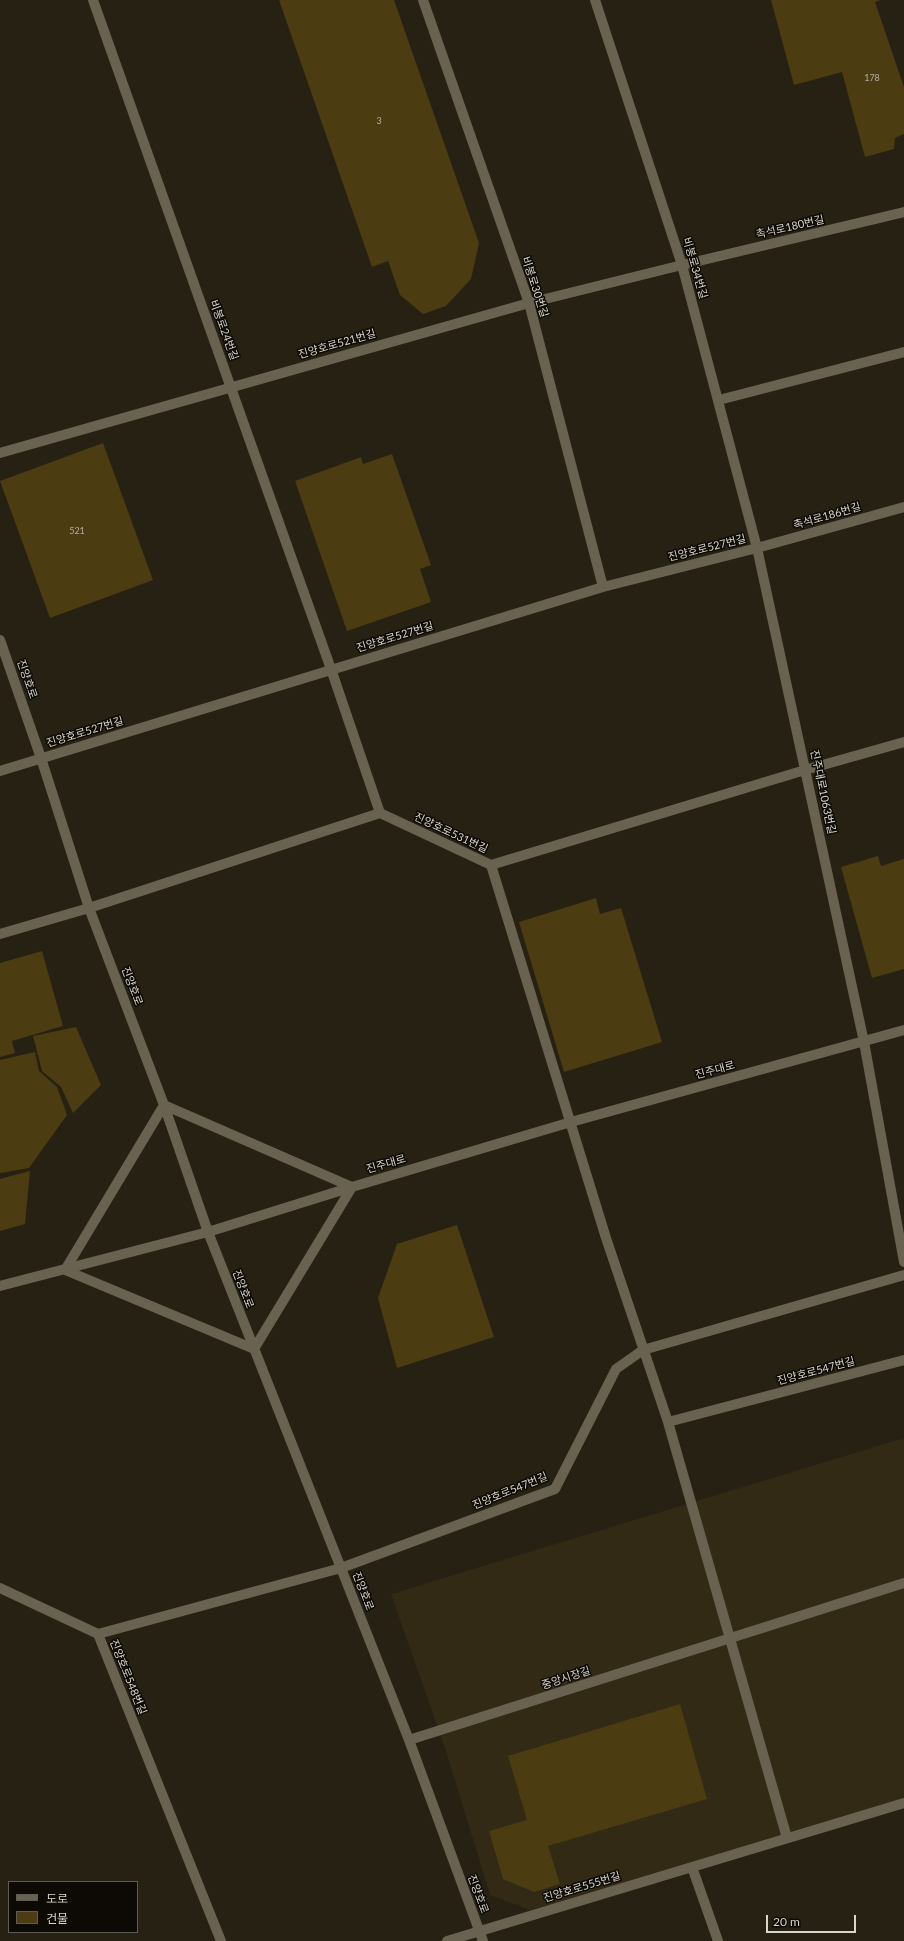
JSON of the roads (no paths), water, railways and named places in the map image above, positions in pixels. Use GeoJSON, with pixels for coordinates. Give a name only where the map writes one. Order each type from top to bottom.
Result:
{"type":"FeatureCollection","features":[{"type":"Feature","properties":{"kind":"street","name":"비봉로24번길"},"geometry":{"type":"LineString","coordinates":[[93,0],[331,669],[380,813]]}},
{"type":"Feature","properties":{"kind":"street","name":"비봉로30번길"},"geometry":{"type":"LineString","coordinates":[[423,0],[529,303],[603,587]]}},
{"type":"Feature","properties":{"kind":"street","name":"비봉로34번길"},"geometry":{"type":"LineString","coordinates":[[595,0],[682,264],[757,548]]}},
{"type":"Feature","properties":{"kind":"street","name":"촉석로180번길"},"geometry":{"type":"LineString","coordinates":[[682,264],[904,213]]}},
{"type":"Feature","properties":{"kind":"street","name":"진양호로521번길"},"geometry":{"type":"LineString","coordinates":[[0,453],[231,386],[529,303],[682,264]]}},
{"type":"Feature","properties":{"kind":"street"},"geometry":{"type":"LineString","coordinates":[[719,400],[904,352]]}},
{"type":"Feature","properties":{"kind":"street","name":"촉석로186번길"},"geometry":{"type":"LineString","coordinates":[[757,548],[904,507]]}},
{"type":"Feature","properties":{"kind":"street","name":"진양호로527번길"},"geometry":{"type":"LineString","coordinates":[[0,771],[603,587],[757,548]]}},
{"type":"Feature","properties":{"kind":"street","name":"진주대로1063번길"},"geometry":{"type":"LineString","coordinates":[[757,548],[864,1042]]}},
{"type":"Feature","properties":{"kind":"street","name":"진양호로"},"geometry":{"type":"LineString","coordinates":[[0,640],[41,758],[89,908],[164,1105],[208,1232],[409,1740],[483,1941]]}},
{"type":"Feature","properties":{"kind":"street","name":"진양호로531번길"},"geometry":{"type":"LineString","coordinates":[[380,813],[492,865],[806,770],[904,742]]}},
{"type":"Feature","properties":{"kind":"street"},"geometry":{"type":"LineString","coordinates":[[0,934],[89,908],[380,813]]}},
{"type":"Feature","properties":{"kind":"street"},"geometry":{"type":"LineString","coordinates":[[492,865],[606,1238],[668,1422],[787,1838]]}},
{"type":"Feature","properties":{"kind":"street","name":"진주대로"},"geometry":{"type":"LineString","coordinates":[[0,1286],[208,1232],[352,1187],[571,1122],[904,1030]]}},
{"type":"Feature","properties":{"kind":"street"},"geometry":{"type":"LineString","coordinates":[[864,1042],[904,1262]]}},
{"type":"Feature","properties":{"kind":"street"},"geometry":{"type":"LineString","coordinates":[[164,1105],[352,1187],[254,1349],[65,1270],[164,1105]]}},
{"type":"Feature","properties":{"kind":"street","name":"진양호로547번길"},"geometry":{"type":"LineString","coordinates":[[341,1568],[555,1489],[616,1369],[643,1350],[904,1275]]}},
{"type":"Feature","properties":{"kind":"street","name":"진양호로547번길"},"geometry":{"type":"LineString","coordinates":[[668,1422],[904,1360]]}},
{"type":"Feature","properties":{"kind":"street","name":"진양호로548번길"},"geometry":{"type":"LineString","coordinates":[[221,1941],[98,1634],[341,1568]]}},
{"type":"Feature","properties":{"kind":"street","name":"중앙시장길"},"geometry":{"type":"LineString","coordinates":[[409,1740],[904,1583]]}},
{"type":"Feature","properties":{"kind":"street"},"geometry":{"type":"LineString","coordinates":[[0,1588],[98,1634]]}},
{"type":"Feature","properties":{"kind":"street","name":"진양호로555번길"},"geometry":{"type":"LineString","coordinates":[[447,1941],[904,1803]]}},
{"type":"Feature","properties":{"kind":"street"},"geometry":{"type":"LineString","coordinates":[[692,1867],[718,1941]]}}]}
